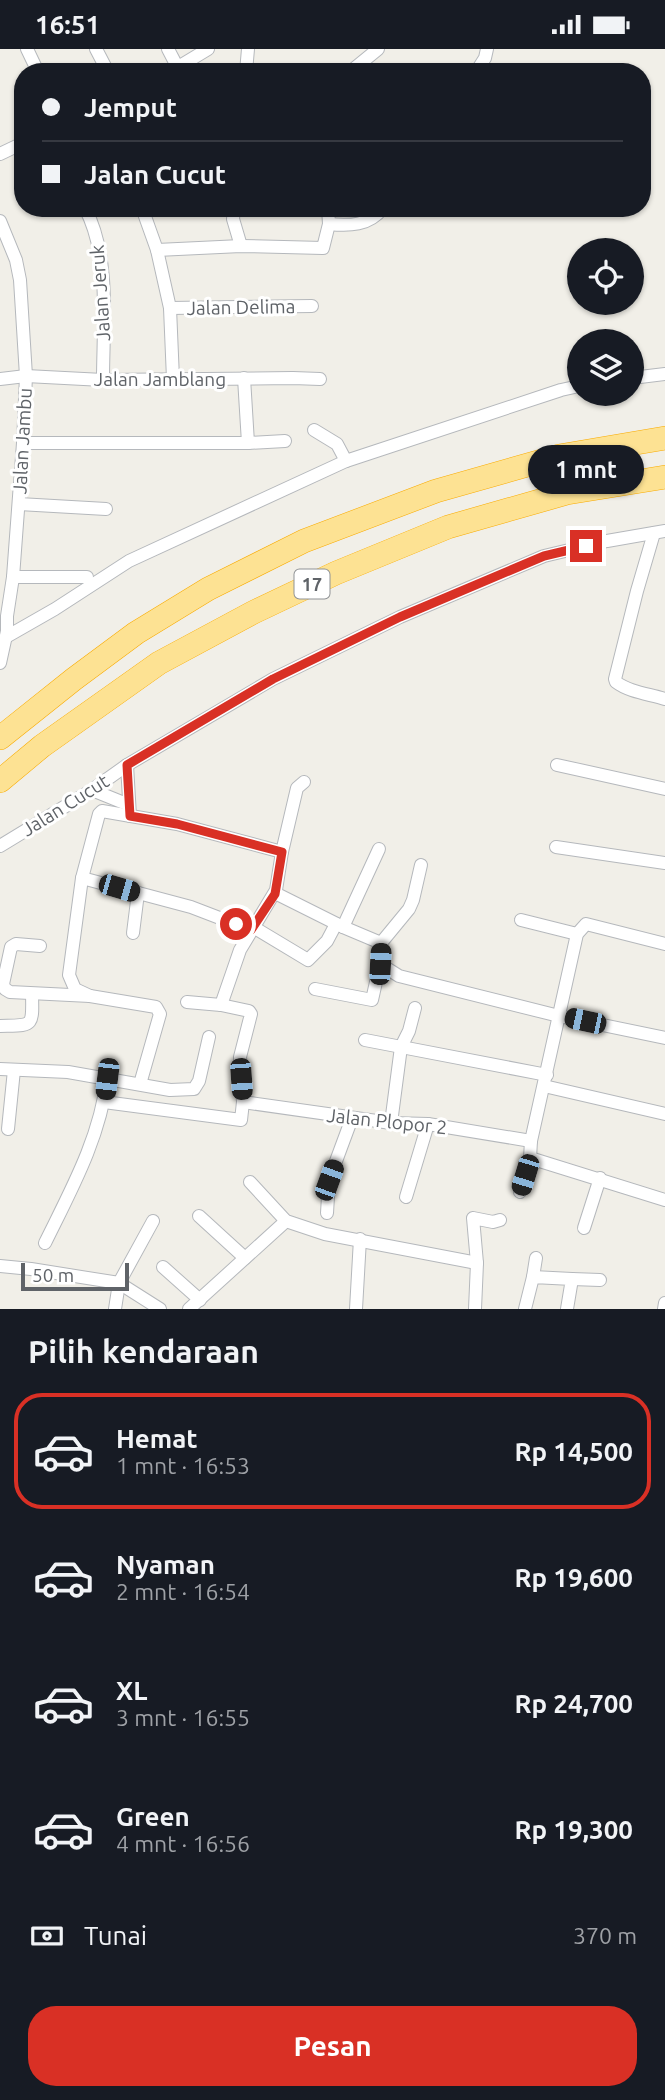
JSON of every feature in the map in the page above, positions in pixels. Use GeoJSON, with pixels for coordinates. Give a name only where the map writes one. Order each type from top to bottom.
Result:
{"type":"FeatureCollection","features":[{"type":"Feature","properties":{"kind":"highway","name":"17"},"geometry":{"type":"LineString","coordinates":[[2,736],[136,633],[208,589],[304,541],[436,491],[547,460],[665,438]]}},
{"type":"Feature","properties":{"kind":"highway","name":"17"},"geometry":{"type":"LineString","coordinates":[[0,781],[42,746],[159,663],[254,612],[336,573],[448,527],[567,493],[665,477]]}},
{"type":"Feature","properties":{"kind":"street"},"geometry":{"type":"LineString","coordinates":[[188,63],[208,49]]}},
{"type":"Feature","properties":{"kind":"street"},"geometry":{"type":"LineString","coordinates":[[361,63],[377,49]]}},
{"type":"Feature","properties":{"kind":"street","name":"Jalan Jeruk"},"geometry":{"type":"LineString","coordinates":[[90,217],[100,250],[103,380]]}},
{"type":"Feature","properties":{"kind":"street"},"geometry":{"type":"LineString","coordinates":[[145,217],[157,250],[170,308],[173,379]]}},
{"type":"Feature","properties":{"kind":"street"},"geometry":{"type":"LineString","coordinates":[[234,217],[241,246]]}},
{"type":"Feature","properties":{"kind":"street"},"geometry":{"type":"LineString","coordinates":[[157,250],[241,246],[323,248],[329,217]]}},
{"type":"Feature","properties":{"kind":"street"},"geometry":{"type":"LineString","coordinates":[[329,224],[355,226],[372,217]]}},
{"type":"Feature","properties":{"kind":"street","name":"Jalan Jambu"},"geometry":{"type":"LineString","coordinates":[[0,222],[16,260],[20,280],[26,376],[13,577],[4,621],[6,637],[0,663]]}},
{"type":"Feature","properties":{"kind":"street","name":"Jalan Delima"},"geometry":{"type":"LineString","coordinates":[[170,308],[312,306]]}},
{"type":"Feature","properties":{"kind":"street"},"geometry":{"type":"LineString","coordinates":[[644,377],[665,374]]}},
{"type":"Feature","properties":{"kind":"street","name":"Jalan Jamblang"},"geometry":{"type":"LineString","coordinates":[[0,379],[26,376],[103,380],[320,379]]}},
{"type":"Feature","properties":{"kind":"street"},"geometry":{"type":"LineString","coordinates":[[244,378],[248,443]]}},
{"type":"Feature","properties":{"kind":"street"},"geometry":{"type":"LineString","coordinates":[[6,637],[129,561],[346,461],[567,389]]}},
{"type":"Feature","properties":{"kind":"street"},"geometry":{"type":"LineString","coordinates":[[314,430],[337,444],[346,461]]}},
{"type":"Feature","properties":{"kind":"street"},"geometry":{"type":"LineString","coordinates":[[23,443],[285,441]]}},
{"type":"Feature","properties":{"kind":"street"},"geometry":{"type":"LineString","coordinates":[[19,504],[106,509]]}},
{"type":"Feature","properties":{"kind":"street"},"geometry":{"type":"LineString","coordinates":[[660,532],[637,591],[615,679],[629,689],[665,699]]}},
{"type":"Feature","properties":{"kind":"street","name":"Jalan Cucut"},"geometry":{"type":"LineString","coordinates":[[0,846],[92,790],[127,765],[273,679],[400,617],[544,556],[660,532]]}},
{"type":"Feature","properties":{"kind":"street"},"geometry":{"type":"LineString","coordinates":[[13,577],[87,577]]}},
{"type":"Feature","properties":{"kind":"street"},"geometry":{"type":"LineString","coordinates":[[127,765],[130,810]]}},
{"type":"Feature","properties":{"kind":"street"},"geometry":{"type":"LineString","coordinates":[[557,765],[665,789]]}},
{"type":"Feature","properties":{"kind":"street"},"geometry":{"type":"LineString","coordinates":[[221,1005],[240,950],[275,894],[298,788],[304,782]]}},
{"type":"Feature","properties":{"kind":"street"},"geometry":{"type":"LineString","coordinates":[[92,790],[130,810],[282,852]]}},
{"type":"Feature","properties":{"kind":"street"},"geometry":{"type":"LineString","coordinates":[[90,996],[75,989],[69,975],[82,878],[102,811],[130,810]]}},
{"type":"Feature","properties":{"kind":"street"},"geometry":{"type":"LineString","coordinates":[[556,847],[665,863]]}},
{"type":"Feature","properties":{"kind":"street"},"geometry":{"type":"LineString","coordinates":[[82,878],[191,907],[252,929],[308,960],[340,925],[379,849]]}},
{"type":"Feature","properties":{"kind":"street"},"geometry":{"type":"LineString","coordinates":[[315,989],[372,1000],[380,964],[381,943],[409,909],[421,865]]}},
{"type":"Feature","properties":{"kind":"street"},"geometry":{"type":"LineString","coordinates":[[133,933],[138,893]]}},
{"type":"Feature","properties":{"kind":"street"},"geometry":{"type":"LineString","coordinates":[[275,894],[381,943]]}},
{"type":"Feature","properties":{"kind":"street"},"geometry":{"type":"LineString","coordinates":[[521,920],[577,934]]}},
{"type":"Feature","properties":{"kind":"street"},"geometry":{"type":"LineString","coordinates":[[520,1192],[530,1158],[531,1141],[577,934],[586,924],[665,944]]}},
{"type":"Feature","properties":{"kind":"street"},"geometry":{"type":"LineString","coordinates":[[40,946],[16,944],[11,947],[3,988],[10,992],[90,996],[156,1007],[160,1010],[140,1084]]}},
{"type":"Feature","properties":{"kind":"street"},"geometry":{"type":"LineString","coordinates":[[380,964],[399,976],[559,1016],[665,1038]]}},
{"type":"Feature","properties":{"kind":"street"},"geometry":{"type":"LineString","coordinates":[[0,1026],[30,1023],[33,1018],[32,994]]}},
{"type":"Feature","properties":{"kind":"street"},"geometry":{"type":"LineString","coordinates":[[104,1102],[241,1121],[243,1102],[240,1057],[251,1014],[249,1011],[221,1005],[187,1002]]}},
{"type":"Feature","properties":{"kind":"street"},"geometry":{"type":"LineString","coordinates":[[391,1123],[401,1047],[409,1031],[415,1008]]}},
{"type":"Feature","properties":{"kind":"street"},"geometry":{"type":"LineString","coordinates":[[8,1129],[7,1070],[68,1072],[170,1090],[194,1090],[199,1081],[209,1037]]}},
{"type":"Feature","properties":{"kind":"street"},"geometry":{"type":"LineString","coordinates":[[366,1040],[546,1080],[665,1114]]}},
{"type":"Feature","properties":{"kind":"street"},"geometry":{"type":"LineString","coordinates":[[45,1243],[82,1168],[104,1102],[107,1079]]}},
{"type":"Feature","properties":{"kind":"street","name":"Jalan Plopor 2"},"geometry":{"type":"LineString","coordinates":[[243,1102],[391,1123],[428,1124],[531,1141]]}},
{"type":"Feature","properties":{"kind":"street"},"geometry":{"type":"LineString","coordinates":[[327,1213],[329,1180],[352,1118]]}},
{"type":"Feature","properties":{"kind":"street"},"geometry":{"type":"LineString","coordinates":[[406,1197],[428,1124]]}},
{"type":"Feature","properties":{"kind":"street"},"geometry":{"type":"LineString","coordinates":[[530,1158],[665,1200]]}},
{"type":"Feature","properties":{"kind":"street"},"geometry":{"type":"LineString","coordinates":[[584,1229],[600,1178]]}},
{"type":"Feature","properties":{"kind":"street"},"geometry":{"type":"LineString","coordinates":[[250,1182],[286,1221],[325,1234],[477,1263]]}},
{"type":"Feature","properties":{"kind":"street"},"geometry":{"type":"LineString","coordinates":[[199,1216],[245,1258]]}},
{"type":"Feature","properties":{"kind":"street"},"geometry":{"type":"LineString","coordinates":[[475,1309],[477,1263],[473,1218],[493,1222],[500,1220]]}},
{"type":"Feature","properties":{"kind":"street"},"geometry":{"type":"LineString","coordinates":[[115,1309],[119,1283],[153,1221]]}},
{"type":"Feature","properties":{"kind":"street"},"geometry":{"type":"LineString","coordinates":[[189,1309],[286,1221]]}},
{"type":"Feature","properties":{"kind":"street"},"geometry":{"type":"LineString","coordinates":[[356,1309],[360,1239]]}},
{"type":"Feature","properties":{"kind":"street"},"geometry":{"type":"LineString","coordinates":[[526,1309],[536,1258]]}},
{"type":"Feature","properties":{"kind":"street"},"geometry":{"type":"LineString","coordinates":[[0,1266],[119,1283],[160,1309]]}},
{"type":"Feature","properties":{"kind":"street"},"geometry":{"type":"LineString","coordinates":[[163,1267],[200,1300]]}},
{"type":"Feature","properties":{"kind":"street"},"geometry":{"type":"LineString","coordinates":[[533,1277],[600,1280]]}},
{"type":"Feature","properties":{"kind":"street"},"geometry":{"type":"LineString","coordinates":[[567,1309],[572,1279]]}},
{"type":"Feature","properties":{"kind":"street"},"geometry":{"type":"LineString","coordinates":[[664,1309],[665,1303]]}},
{"type":"Feature","properties":{"kind":"route"},"geometry":{"type":"LineString","coordinates":[[236,924],[251,930],[275,894],[282,852],[177,824],[130,816],[127,765],[273,679],[400,617],[544,556],[586,546]]}}]}
